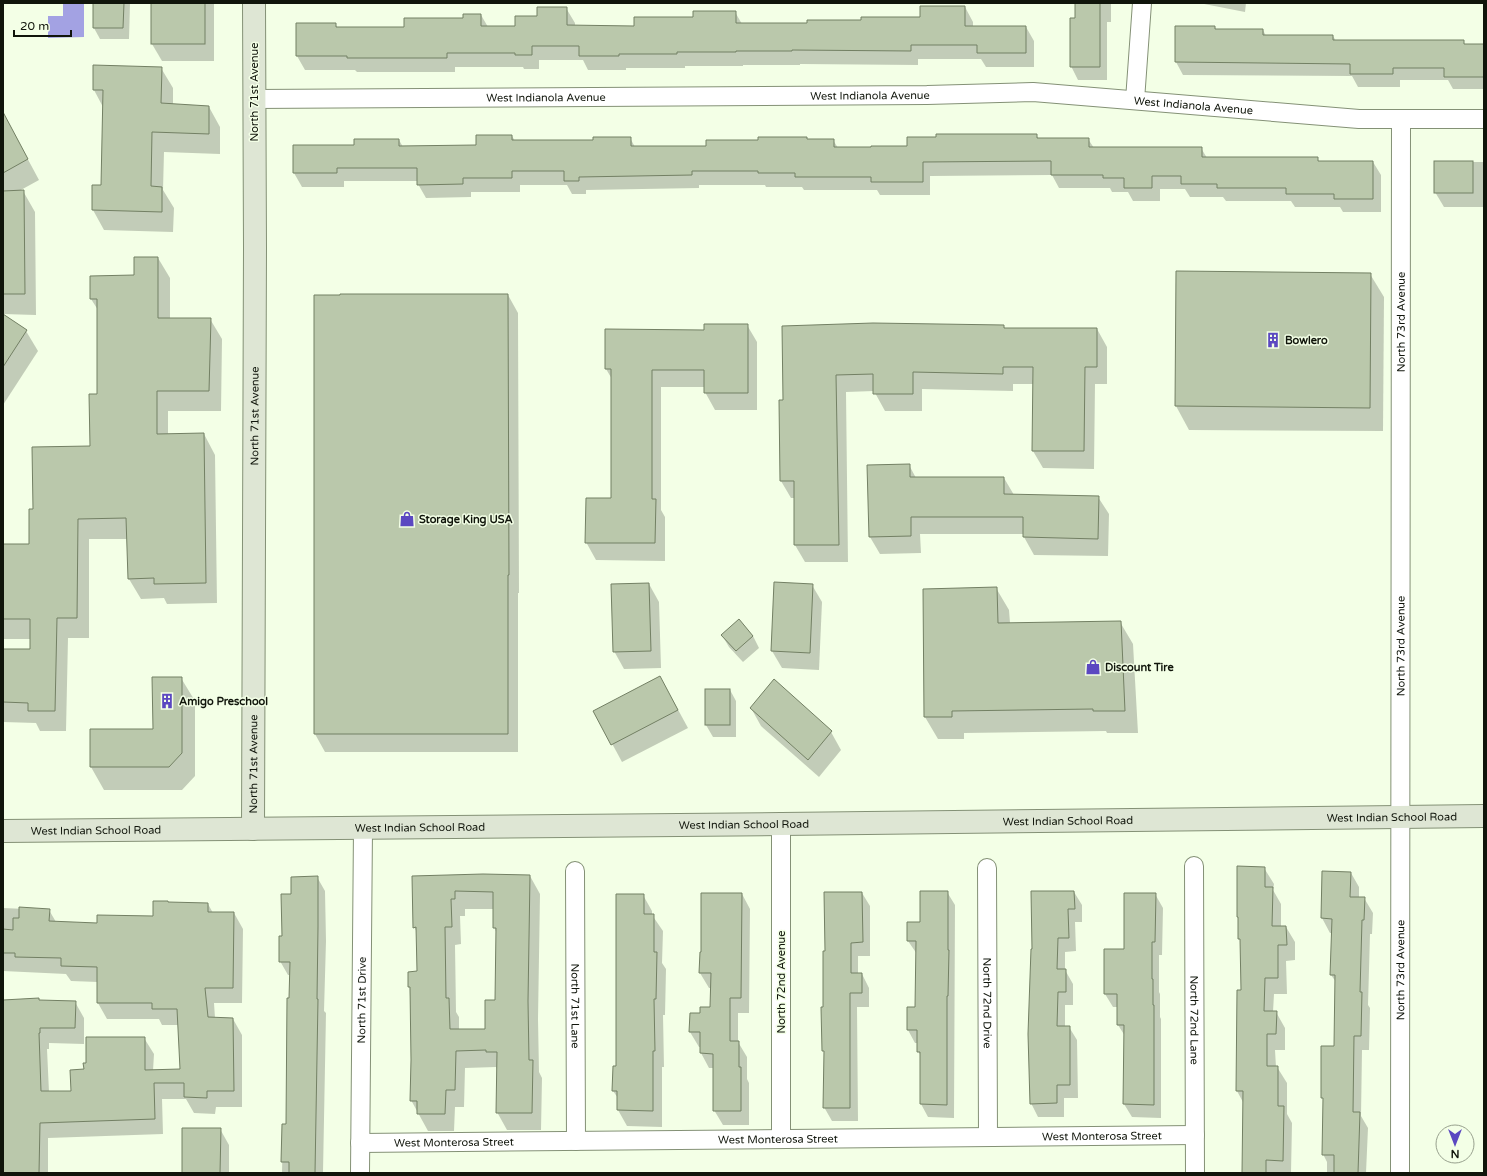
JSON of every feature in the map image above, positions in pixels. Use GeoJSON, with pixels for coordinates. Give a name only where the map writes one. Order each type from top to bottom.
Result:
{"type":"FeatureCollection","features":[{"type":"Feature","properties":{"kind":"main road","name":"North 71st Avenue"},"geometry":{"type":"LineString","coordinates":[[253,828],[255,248],[254,3]]}},
{"type":"Feature","properties":{"kind":"main road","name":"West Indian School Road"},"geometry":{"type":"LineString","coordinates":[[3,831],[1484,816]]}},
{"type":"Feature","properties":{"kind":"street"},"geometry":{"type":"LineString","coordinates":[[1135,100],[1142,3]]}},
{"type":"Feature","properties":{"kind":"street","name":"West Indianola Avenue"},"geometry":{"type":"LineString","coordinates":[[254,99],[927,95],[1033,92],[1359,119],[1484,119]]}},
{"type":"Feature","properties":{"kind":"street","name":"North 73rd Avenue"},"geometry":{"type":"LineString","coordinates":[[1400,1173],[1402,816],[1402,120]]}},
{"type":"Feature","properties":{"kind":"street","name":"North 72nd Avenue"},"geometry":{"type":"LineString","coordinates":[[781,824],[782,1139]]}},
{"type":"Feature","properties":{"kind":"street","name":"North 71st Drive"},"geometry":{"type":"LineString","coordinates":[[360,1173],[363,828]]}},
{"type":"Feature","properties":{"kind":"street","name":"North 72nd Lane"},"geometry":{"type":"LineString","coordinates":[[1194,866],[1195,1173]]}},
{"type":"Feature","properties":{"kind":"street","name":"North 72nd Drive"},"geometry":{"type":"LineString","coordinates":[[987,868],[988,1137]]}},
{"type":"Feature","properties":{"kind":"street","name":"North 71st Lane"},"geometry":{"type":"LineString","coordinates":[[575,871],[576,1141]]}},
{"type":"Feature","properties":{"kind":"street","name":"West Monterosa Street"},"geometry":{"type":"LineString","coordinates":[[360,1143],[1195,1135]]}},
{"type":"Feature","properties":{"kind":"water"},"geometry":{"type":"Polygon","coordinates":[[[63,3],[84,3],[84,37],[48,38],[48,16],[63,16],[63,3]]]}},
{"type":"Feature","properties":{"kind":"building"},"geometry":{"type":"Polygon","coordinates":[[[93,3],[124,3],[123,28],[93,28],[93,3]]]}},
{"type":"Feature","properties":{"kind":"building"},"geometry":{"type":"Polygon","coordinates":[[[151,3],[205,3],[205,44],[151,44],[151,3]]]}},
{"type":"Feature","properties":{"kind":"building"},"geometry":{"type":"Polygon","coordinates":[[[1075,3],[1100,3],[1100,67],[1070,67],[1070,18],[1075,18],[1075,3]]]}},
{"type":"Feature","properties":{"kind":"building"},"geometry":{"type":"Polygon","coordinates":[[[920,6],[965,6],[965,26],[1026,26],[1026,53],[977,53],[977,45],[911,45],[911,51],[792,50],[677,52],[677,54],[579,56],[579,46],[532,46],[532,55],[515,55],[515,53],[447,53],[447,58],[347,58],[347,56],[296,56],[296,23],[336,23],[336,27],[404,27],[404,18],[463,18],[463,14],[481,14],[481,26],[515,26],[515,16],[537,16],[537,7],[567,7],[567,25],[634,26],[634,17],[693,17],[693,11],[736,11],[736,23],[807,23],[807,20],[861,20],[861,17],[920,17],[920,6]]]}},
{"type":"Feature","properties":{"kind":"building"},"geometry":{"type":"Polygon","coordinates":[[[1175,26],[1215,26],[1215,29],[1263,29],[1263,35],[1333,35],[1333,40],[1464,40],[1464,44],[1484,44],[1484,77],[1444,77],[1444,68],[1393,68],[1393,74],[1350,74],[1350,64],[1175,62],[1175,26]]]}},
{"type":"Feature","properties":{"kind":"building"},"geometry":{"type":"Polygon","coordinates":[[[93,65],[162,67],[161,103],[209,106],[209,134],[152,132],[151,186],[162,187],[162,212],[92,210],[92,185],[101,185],[103,90],[93,90],[93,65]]]}},
{"type":"Feature","properties":{"kind":"building"},"geometry":{"type":"Polygon","coordinates":[[[3,112],[28,159],[3,173],[3,112]]]}},
{"type":"Feature","properties":{"kind":"building"},"geometry":{"type":"Polygon","coordinates":[[[936,134],[1037,134],[1037,138],[1089,138],[1089,147],[1202,147],[1202,157],[1318,157],[1318,161],[1373,161],[1373,199],[1334,199],[1334,194],[1286,194],[1286,188],[1217,188],[1217,184],[1181,184],[1181,176],[1152,176],[1152,188],[1124,188],[1124,178],[1103,178],[1103,175],[1051,175],[1051,161],[923,162],[923,182],[871,182],[871,177],[795,177],[795,173],[758,173],[758,171],[692,171],[692,175],[579,177],[579,181],[564,181],[564,171],[512,171],[512,178],[463,178],[463,184],[417,185],[417,168],[337,168],[337,173],[293,173],[293,145],[354,145],[354,139],[399,139],[399,146],[476,145],[476,135],[512,135],[512,140],[593,140],[593,137],[631,137],[631,146],[706,146],[706,140],[758,140],[758,137],[807,137],[807,139],[834,139],[834,147],[871,147],[907,146],[907,137],[936,137],[936,134]]]}},
{"type":"Feature","properties":{"kind":"building"},"geometry":{"type":"Polygon","coordinates":[[[1434,161],[1473,161],[1473,193],[1434,193],[1434,161]]]}},
{"type":"Feature","properties":{"kind":"building"},"geometry":{"type":"Polygon","coordinates":[[[24,190],[25,294],[3,294],[3,191],[24,190]]]}},
{"type":"Feature","properties":{"kind":"building"},"geometry":{"type":"Polygon","coordinates":[[[134,257],[158,257],[158,318],[211,318],[209,391],[157,391],[157,434],[204,433],[206,583],[154,584],[154,578],[128,579],[126,518],[78,519],[77,618],[57,618],[55,711],[28,711],[28,703],[3,702],[3,649],[30,649],[30,619],[3,619],[3,544],[29,544],[29,509],[33,509],[32,447],[90,446],[89,394],[97,394],[97,299],[90,299],[90,276],[134,275],[134,257]]]}},
{"type":"Feature","properties":{"kind":"building","name":"Bowlero"},"geometry":{"type":"Polygon","coordinates":[[[1176,271],[1371,273],[1370,408],[1175,406],[1176,271]]]}},
{"type":"Feature","properties":{"kind":"building"},"geometry":{"type":"Polygon","coordinates":[[[508,294],[508,734],[314,734],[314,295],[508,294]]]}},
{"type":"Feature","properties":{"kind":"building"},"geometry":{"type":"Polygon","coordinates":[[[3,314],[27,330],[3,367],[3,314]]]}},
{"type":"Feature","properties":{"kind":"building"},"geometry":{"type":"Polygon","coordinates":[[[873,323],[1004,325],[1004,328],[1097,328],[1097,367],[1085,367],[1084,451],[1032,451],[1033,367],[1003,367],[1003,374],[913,372],[913,394],[873,394],[873,374],[836,375],[839,545],[794,545],[794,481],[780,481],[779,400],[783,400],[782,326],[873,323]]]}},
{"type":"Feature","properties":{"kind":"building"},"geometry":{"type":"Polygon","coordinates":[[[704,324],[748,324],[748,393],[704,393],[704,370],[652,370],[652,499],[656,499],[655,543],[585,543],[586,498],[611,498],[611,369],[605,369],[605,329],[704,330],[704,324]]]}},
{"type":"Feature","properties":{"kind":"building"},"geometry":{"type":"Polygon","coordinates":[[[910,464],[910,477],[1004,477],[1004,494],[1099,496],[1098,539],[1023,537],[1023,517],[911,517],[911,536],[869,537],[867,465],[910,464]]]}},
{"type":"Feature","properties":{"kind":"building"},"geometry":{"type":"Polygon","coordinates":[[[774,582],[813,584],[810,653],[771,651],[774,582]]]}},
{"type":"Feature","properties":{"kind":"building"},"geometry":{"type":"Polygon","coordinates":[[[649,583],[651,651],[613,652],[611,584],[649,583]]]}},
{"type":"Feature","properties":{"kind":"building"},"geometry":{"type":"Polygon","coordinates":[[[997,587],[998,623],[1121,621],[1125,711],[1093,711],[1093,709],[952,711],[952,717],[924,717],[923,589],[997,587]]]}},
{"type":"Feature","properties":{"kind":"building"},"geometry":{"type":"Polygon","coordinates":[[[739,619],[753,636],[736,651],[721,635],[739,619]]]}},
{"type":"Feature","properties":{"kind":"building"},"geometry":{"type":"Polygon","coordinates":[[[660,676],[678,710],[611,745],[593,711],[660,676]]]}},
{"type":"Feature","properties":{"kind":"building","name":"Amigo Preschool"},"geometry":{"type":"Polygon","coordinates":[[[152,677],[182,677],[182,753],[169,767],[90,767],[90,729],[153,729],[152,677]]]}},
{"type":"Feature","properties":{"kind":"building"},"geometry":{"type":"Polygon","coordinates":[[[774,679],[832,731],[808,760],[750,708],[774,679]]]}},
{"type":"Feature","properties":{"kind":"building"},"geometry":{"type":"Polygon","coordinates":[[[705,689],[730,689],[730,725],[705,725],[705,689]]]}},
{"type":"Feature","properties":{"kind":"building"},"geometry":{"type":"Polygon","coordinates":[[[1237,866],[1265,867],[1265,887],[1273,887],[1272,926],[1286,926],[1287,945],[1278,945],[1278,978],[1265,978],[1264,1011],[1277,1011],[1276,1034],[1267,1034],[1267,1066],[1278,1066],[1278,1106],[1284,1106],[1283,1161],[1266,1160],[1266,1173],[1242,1173],[1243,1091],[1236,1091],[1237,990],[1241,990],[1240,939],[1238,939],[1237,917],[1237,866]]]}},
{"type":"Feature","properties":{"kind":"building"},"geometry":{"type":"Polygon","coordinates":[[[1322,871],[1351,872],[1350,897],[1365,897],[1364,920],[1362,920],[1360,992],[1362,992],[1361,1036],[1354,1036],[1353,1112],[1360,1112],[1358,1173],[1334,1173],[1334,1155],[1322,1155],[1323,1098],[1321,1098],[1321,1046],[1334,1046],[1335,975],[1330,975],[1332,919],[1321,918],[1322,871]]]}},
{"type":"Feature","properties":{"kind":"building"},"geometry":{"type":"Polygon","coordinates":[[[483,874],[530,875],[528,1001],[529,1060],[533,1060],[532,1113],[496,1113],[497,1052],[486,1052],[486,1050],[456,1051],[455,1090],[446,1090],[445,1114],[417,1114],[417,1101],[410,1101],[410,987],[408,987],[408,972],[417,971],[416,927],[413,928],[412,876],[483,874]],[[455,891],[455,899],[451,899],[452,927],[445,927],[446,998],[449,998],[450,1029],[485,1029],[485,1000],[495,1000],[496,928],[493,928],[493,892],[455,891]]]}},
{"type":"Feature","properties":{"kind":"building"},"geometry":{"type":"Polygon","coordinates":[[[318,876],[318,999],[315,1173],[289,1173],[289,1162],[281,1162],[282,1124],[286,1124],[287,998],[289,998],[290,962],[279,962],[279,936],[282,936],[281,894],[291,894],[291,877],[318,876]]]}},
{"type":"Feature","properties":{"kind":"building"},"geometry":{"type":"Polygon","coordinates":[[[920,891],[948,891],[949,950],[947,996],[947,1105],[920,1104],[920,1052],[917,1052],[917,1030],[907,1030],[907,1007],[915,1007],[916,941],[907,941],[907,922],[920,922],[920,891]]]}},
{"type":"Feature","properties":{"kind":"building"},"geometry":{"type":"Polygon","coordinates":[[[1031,891],[1074,891],[1075,909],[1068,909],[1069,938],[1058,938],[1057,969],[1066,969],[1066,992],[1058,992],[1057,1026],[1070,1026],[1070,1085],[1057,1085],[1057,1103],[1030,1104],[1028,1034],[1032,949],[1031,891]]]}},
{"type":"Feature","properties":{"kind":"building"},"geometry":{"type":"Polygon","coordinates":[[[824,892],[862,892],[863,942],[851,943],[851,973],[862,973],[862,993],[850,993],[850,1108],[823,1108],[824,1051],[822,1051],[821,1007],[823,1007],[823,951],[825,951],[824,892]]]}},
{"type":"Feature","properties":{"kind":"building"},"geometry":{"type":"Polygon","coordinates":[[[701,893],[742,893],[741,998],[730,998],[730,1041],[739,1041],[739,1067],[741,1067],[741,1111],[713,1111],[713,1054],[700,1053],[700,1032],[689,1032],[690,1013],[700,1013],[700,1007],[710,1007],[711,973],[699,973],[701,952],[701,893]]]}},
{"type":"Feature","properties":{"kind":"building"},"geometry":{"type":"Polygon","coordinates":[[[1124,893],[1156,893],[1155,942],[1152,942],[1154,1005],[1154,1105],[1123,1104],[1124,1025],[1117,1025],[1117,994],[1104,994],[1104,949],[1124,949],[1124,893]]]}},
{"type":"Feature","properties":{"kind":"building"},"geometry":{"type":"Polygon","coordinates":[[[616,894],[644,894],[644,914],[654,914],[654,952],[657,952],[656,999],[654,999],[655,1051],[653,1051],[653,1111],[617,1110],[617,1091],[612,1091],[613,1066],[616,1066],[616,894]]]}},
{"type":"Feature","properties":{"kind":"building"},"geometry":{"type":"Polygon","coordinates":[[[153,901],[208,903],[208,912],[234,912],[233,988],[205,988],[208,1017],[233,1018],[234,1091],[207,1091],[207,1098],[184,1097],[184,1083],[154,1083],[155,1119],[40,1123],[39,1173],[3,1173],[3,1000],[39,998],[39,1000],[76,1001],[75,1028],[40,1028],[41,1091],[71,1091],[70,1070],[84,1069],[83,1063],[86,1063],[86,1037],[145,1037],[145,1070],[180,1069],[177,1009],[152,1009],[152,1003],[97,1003],[97,967],[61,966],[61,958],[15,957],[15,953],[3,953],[3,929],[13,930],[13,918],[19,918],[19,907],[50,909],[49,921],[97,923],[97,915],[153,916],[153,901]]]}},
{"type":"Feature","properties":{"kind":"building"},"geometry":{"type":"Polygon","coordinates":[[[182,1128],[221,1128],[220,1173],[182,1173],[182,1128]]]}},
{"type":"Feature","properties":{"kind":"place","name":"Bowlero"},"geometry":{"type":"Point","coordinates":[1273,340]}},
{"type":"Feature","properties":{"kind":"place","name":"Storage King USA"},"geometry":{"type":"Point","coordinates":[407,519]}},
{"type":"Feature","properties":{"kind":"place","name":"Discount Tire"},"geometry":{"type":"Point","coordinates":[1093,667]}},
{"type":"Feature","properties":{"kind":"place","name":"Amigo Preschool"},"geometry":{"type":"Point","coordinates":[167,701]}}]}
